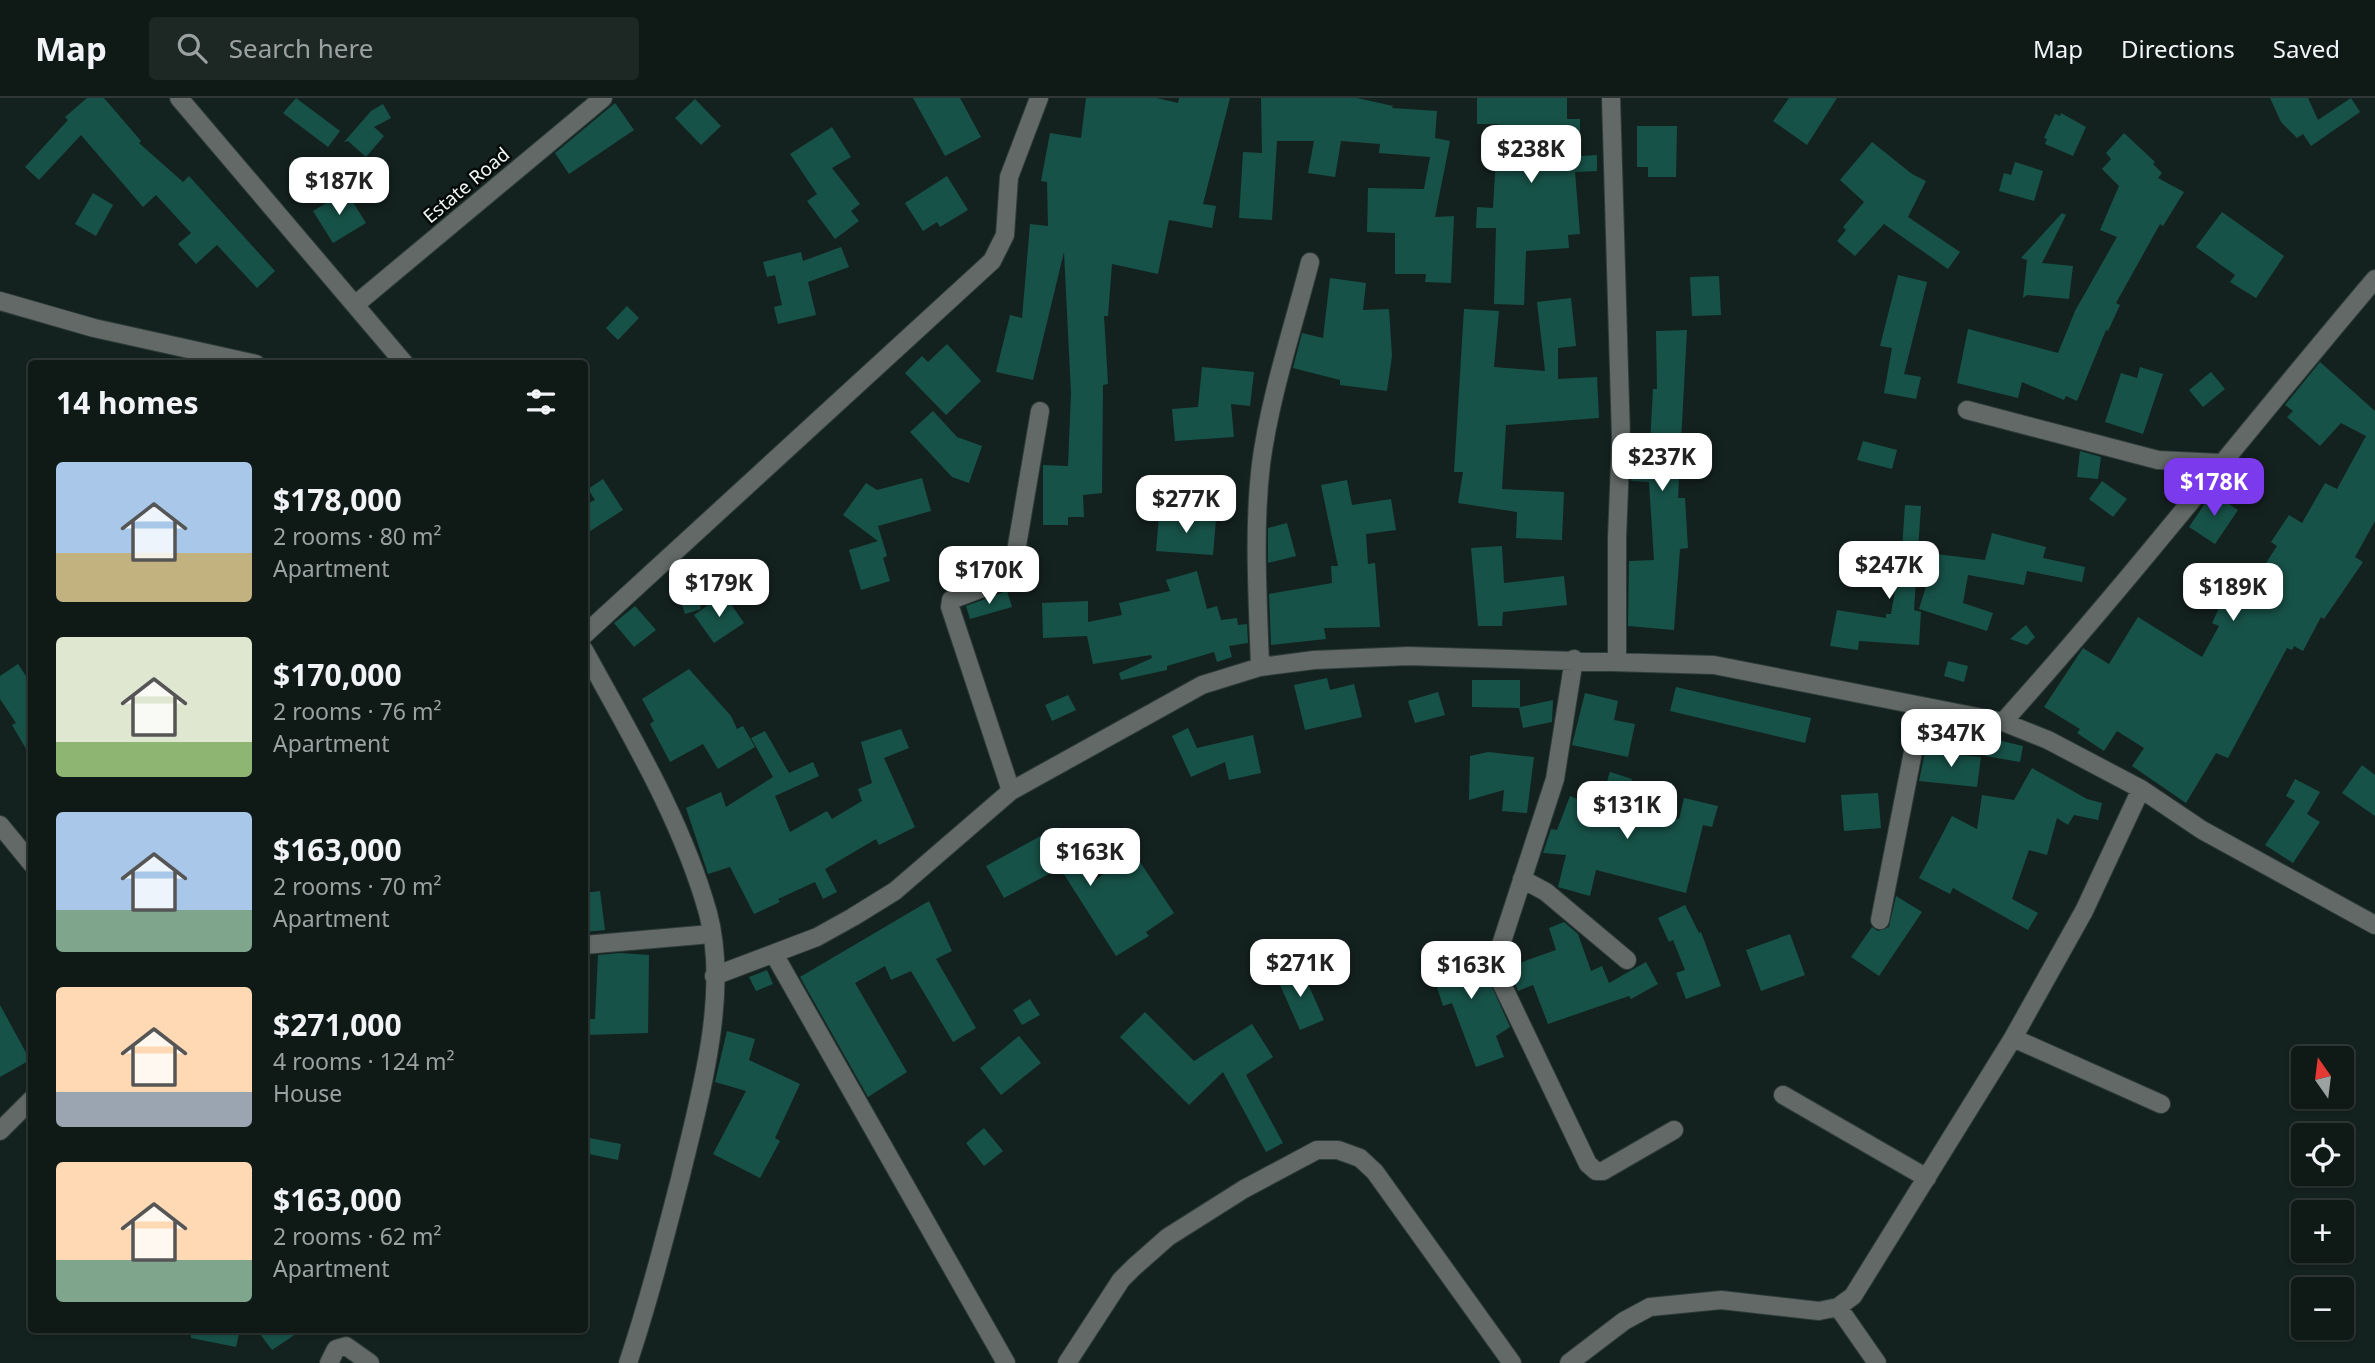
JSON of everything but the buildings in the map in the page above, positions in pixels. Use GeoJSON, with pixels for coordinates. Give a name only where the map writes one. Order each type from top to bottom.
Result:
{"type":"FeatureCollection","features":[{"type":"Feature","properties":{"kind":"street"},"geometry":{"type":"LineString","coordinates":[[179,98],[402,360]]}},
{"type":"Feature","properties":{"kind":"street","name":"Estate Road"},"geometry":{"type":"LineString","coordinates":[[356,304],[603,98]]}},
{"type":"Feature","properties":{"kind":"street"},"geometry":{"type":"LineString","coordinates":[[588,631],[992,261],[1005,235],[1009,177],[1038,98]]}},
{"type":"Feature","properties":{"kind":"street"},"geometry":{"type":"LineString","coordinates":[[1611,98],[1621,438],[1617,538],[1617,660]]}},
{"type":"Feature","properties":{"kind":"street"},"geometry":{"type":"LineString","coordinates":[[1260,667],[1255,563],[1262,463],[1273,402],[1310,262]]}},
{"type":"Feature","properties":{"kind":"street"},"geometry":{"type":"LineString","coordinates":[[2003,722],[2072,646],[2220,463],[2375,279]]}},
{"type":"Feature","properties":{"kind":"street"},"geometry":{"type":"LineString","coordinates":[[0,301],[94,328],[238,360]]}},
{"type":"Feature","properties":{"kind":"street"},"geometry":{"type":"LineString","coordinates":[[1967,410],[2158,460],[2220,463]]}},
{"type":"Feature","properties":{"kind":"street"},"geometry":{"type":"LineString","coordinates":[[1012,791],[950,607],[951,600],[1000,581],[1013,569],[1040,411]]}},
{"type":"Feature","properties":{"kind":"street"},"geometry":{"type":"LineString","coordinates":[[714,976],[817,937],[895,891],[1012,791],[1202,685],[1260,667],[1314,660],[1408,656],[1617,660],[1714,665],[2003,722],[2048,740],[2141,789],[2202,830],[2375,925]]}},
{"type":"Feature","properties":{"kind":"street"},"geometry":{"type":"LineString","coordinates":[[588,658],[656,785],[697,883],[711,934],[714,976],[706,1055],[695,1116],[667,1230],[628,1363]]}},
{"type":"Feature","properties":{"kind":"street"},"geometry":{"type":"LineString","coordinates":[[1574,659],[1555,779],[1495,963],[1499,978],[1588,1164],[1596,1171],[1603,1171],[1674,1130]]}},
{"type":"Feature","properties":{"kind":"street"},"geometry":{"type":"LineString","coordinates":[[1880,920],[1922,706]]}},
{"type":"Feature","properties":{"kind":"street"},"geometry":{"type":"LineString","coordinates":[[1569,1363],[1623,1321],[1650,1307],[1721,1300],[1819,1311],[1838,1307],[1853,1296],[1864,1283],[2013,1038],[2084,911],[2141,789]]}},
{"type":"Feature","properties":{"kind":"street"},"geometry":{"type":"LineString","coordinates":[[0,825],[28,859]]}},
{"type":"Feature","properties":{"kind":"street"},"geometry":{"type":"LineString","coordinates":[[1522,879],[1546,892],[1627,960]]}},
{"type":"Feature","properties":{"kind":"street"},"geometry":{"type":"LineString","coordinates":[[588,945],[711,934]]}},
{"type":"Feature","properties":{"kind":"street"},"geometry":{"type":"LineString","coordinates":[[774,954],[1006,1363]]}},
{"type":"Feature","properties":{"kind":"street"},"geometry":{"type":"LineString","coordinates":[[2013,1038],[2161,1104]]}},
{"type":"Feature","properties":{"kind":"street"},"geometry":{"type":"LineString","coordinates":[[1783,1095],[1927,1178]]}},
{"type":"Feature","properties":{"kind":"street"},"geometry":{"type":"LineString","coordinates":[[0,1131],[28,1103]]}},
{"type":"Feature","properties":{"kind":"street"},"geometry":{"type":"LineString","coordinates":[[1067,1363],[1121,1280],[1151,1251],[1244,1189],[1317,1150],[1338,1150],[1360,1158],[1375,1172],[1512,1363]]}},
{"type":"Feature","properties":{"kind":"street"},"geometry":{"type":"LineString","coordinates":[[1838,1307],[1877,1363]]}},
{"type":"Feature","properties":{"kind":"street"},"geometry":{"type":"LineString","coordinates":[[329,1363],[336,1349],[346,1346],[370,1363]]}}]}
